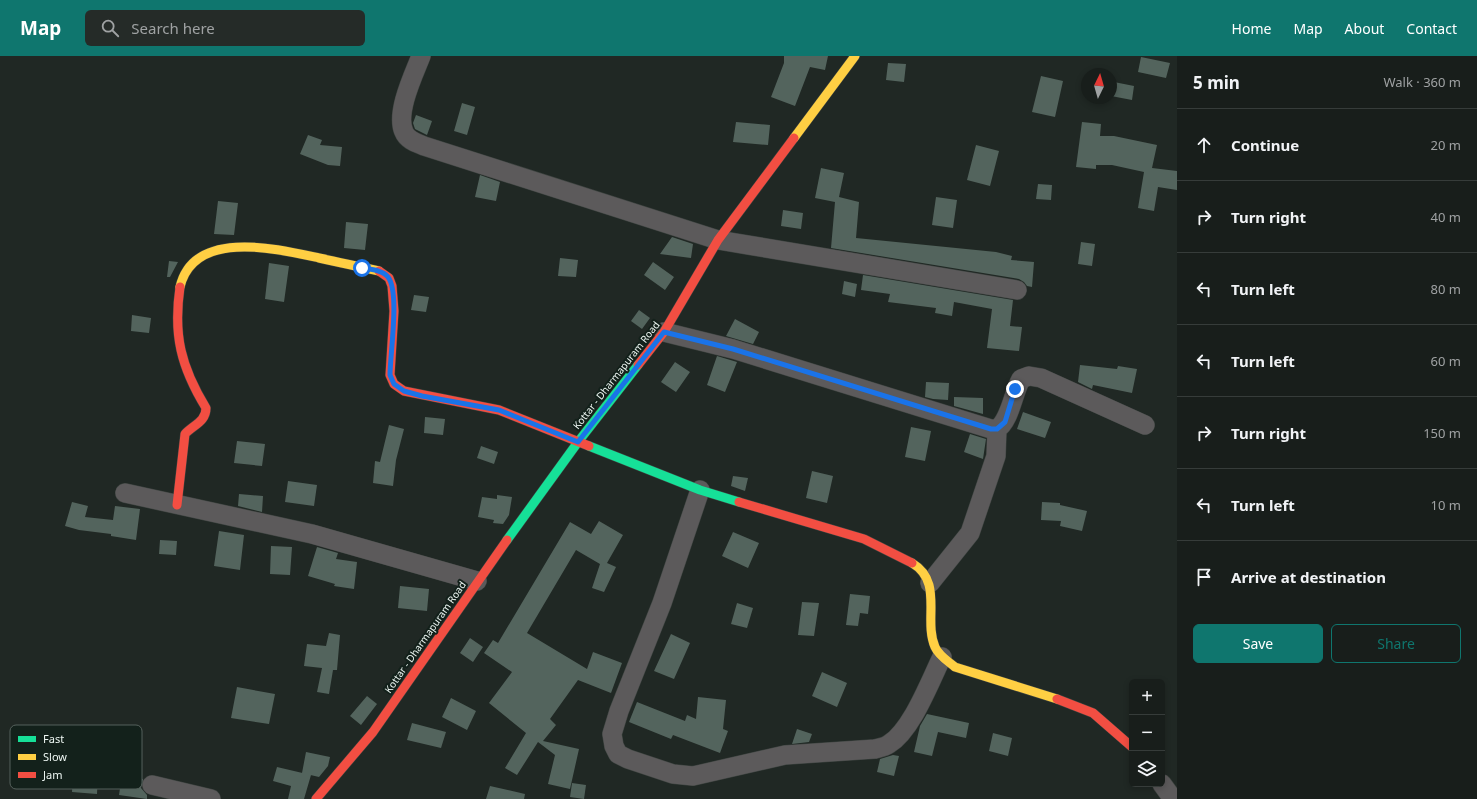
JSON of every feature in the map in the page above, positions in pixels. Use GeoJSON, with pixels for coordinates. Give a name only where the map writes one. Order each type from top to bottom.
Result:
{"type":"FeatureCollection","features":[{"type":"Feature","properties":{"kind":"street"},"geometry":{"type":"LineString","coordinates":[[421,56],[406,94],[402,114],[404,132],[411,140],[424,146],[718,240],[1017,290]]}},
{"type":"Feature","properties":{"kind":"street","name":"Kottar - Dharmapuram Road"},"geometry":{"type":"LineString","coordinates":[[316,799],[373,732],[477,581],[578,442],[664,332],[718,240],[855,56]]}},
{"type":"Feature","properties":{"kind":"street"},"geometry":{"type":"LineString","coordinates":[[177,505],[185,434],[188,430],[202,421],[206,412],[206,408],[187,374],[182,359],[178,323],[180,287],[189,267],[197,260],[218,250],[256,246],[271,247],[379,271],[388,276],[392,286],[394,302],[390,375],[394,384],[404,391],[422,396],[499,410],[700,490],[864,539],[894,552],[918,567],[930,583],[932,627],[935,647],[942,657],[955,667],[1070,703],[1093,713],[1129,744]]}},
{"type":"Feature","properties":{"kind":"street"},"geometry":{"type":"LineString","coordinates":[[664,332],[733,349],[991,429],[997,429],[1005,422],[1015,389],[1021,379],[1029,376],[1041,378],[1145,425]]}},
{"type":"Feature","properties":{"kind":"street"},"geometry":{"type":"LineString","coordinates":[[930,583],[970,533],[996,456],[997,429]]}},
{"type":"Feature","properties":{"kind":"street"},"geometry":{"type":"LineString","coordinates":[[700,490],[662,603],[619,710],[612,734],[614,746],[618,754],[628,759],[673,774],[693,776],[785,755],[875,749],[888,745],[902,734],[911,720],[942,657]]}},
{"type":"Feature","properties":{"kind":"street"},"geometry":{"type":"LineString","coordinates":[[125,493],[312,534],[477,581]]}},
{"type":"Feature","properties":{"kind":"street"},"geometry":{"type":"LineString","coordinates":[[152,785],[211,799]]}},
{"type":"Feature","properties":{"kind":"street"},"geometry":{"type":"LineString","coordinates":[[1164,787],[1173,799]]}},
{"type":"Feature","properties":{"kind":"building"},"geometry":{"type":"Polygon","coordinates":[[[784,56],[828,56],[825,70],[810,67],[795,106],[771,97],[784,63],[784,56]]]}},
{"type":"Feature","properties":{"kind":"building"},"geometry":{"type":"Polygon","coordinates":[[[1141,57],[1170,63],[1166,78],[1138,72],[1141,57]]]}},
{"type":"Feature","properties":{"kind":"building"},"geometry":{"type":"Polygon","coordinates":[[[888,63],[906,64],[904,82],[886,80],[888,63]]]}},
{"type":"Feature","properties":{"kind":"building"},"geometry":{"type":"Polygon","coordinates":[[[1041,76],[1063,81],[1055,117],[1032,112],[1041,76]]]}},
{"type":"Feature","properties":{"kind":"building"},"geometry":{"type":"Polygon","coordinates":[[[1117,83],[1134,86],[1132,100],[1117,97],[1117,83]]]}},
{"type":"Feature","properties":{"kind":"building"},"geometry":{"type":"Polygon","coordinates":[[[462,103],[475,107],[467,135],[454,131],[462,103]]]}},
{"type":"Feature","properties":{"kind":"building"},"geometry":{"type":"Polygon","coordinates":[[[416,115],[432,121],[427,135],[415,129],[413,123],[416,115]]]}},
{"type":"Feature","properties":{"kind":"building"},"geometry":{"type":"Polygon","coordinates":[[[736,122],[770,125],[768,145],[733,142],[736,122]]]}},
{"type":"Feature","properties":{"kind":"building"},"geometry":{"type":"Polygon","coordinates":[[[1082,122],[1101,124],[1100,136],[1114,136],[1157,145],[1152,168],[1177,171],[1177,190],[1158,187],[1154,211],[1138,208],[1144,172],[1112,165],[1096,165],[1096,169],[1076,167],[1082,122]]]}},
{"type":"Feature","properties":{"kind":"building"},"geometry":{"type":"Polygon","coordinates":[[[308,135],[322,140],[320,145],[342,147],[340,166],[328,165],[300,154],[308,135]]]}},
{"type":"Feature","properties":{"kind":"building"},"geometry":{"type":"Polygon","coordinates":[[[976,145],[999,151],[990,186],[967,180],[976,145]]]}},
{"type":"Feature","properties":{"kind":"building"},"geometry":{"type":"Polygon","coordinates":[[[821,168],[844,173],[839,197],[859,202],[856,238],[996,252],[1012,256],[1011,260],[1034,262],[1032,287],[1027,286],[1019,279],[831,248],[835,202],[815,198],[821,168]]]}},
{"type":"Feature","properties":{"kind":"building"},"geometry":{"type":"Polygon","coordinates":[[[480,175],[500,182],[496,201],[475,197],[480,175]]]}},
{"type":"Feature","properties":{"kind":"building"},"geometry":{"type":"Polygon","coordinates":[[[1038,184],[1052,185],[1051,200],[1036,199],[1038,184]]]}},
{"type":"Feature","properties":{"kind":"building"},"geometry":{"type":"Polygon","coordinates":[[[936,197],[957,200],[953,228],[932,225],[936,197]]]}},
{"type":"Feature","properties":{"kind":"building"},"geometry":{"type":"Polygon","coordinates":[[[218,201],[238,203],[234,235],[214,234],[218,201]]]}},
{"type":"Feature","properties":{"kind":"building"},"geometry":{"type":"Polygon","coordinates":[[[783,210],[803,213],[801,229],[781,226],[783,210]]]}},
{"type":"Feature","properties":{"kind":"building"},"geometry":{"type":"Polygon","coordinates":[[[346,222],[368,224],[365,250],[344,248],[346,222]]]}},
{"type":"Feature","properties":{"kind":"building"},"geometry":{"type":"Polygon","coordinates":[[[672,237],[693,244],[691,258],[660,254],[672,237]]]}},
{"type":"Feature","properties":{"kind":"building"},"geometry":{"type":"Polygon","coordinates":[[[1081,242],[1095,244],[1092,266],[1078,264],[1081,242]]]}},
{"type":"Feature","properties":{"kind":"building"},"geometry":{"type":"Polygon","coordinates":[[[560,258],[578,260],[576,277],[558,276],[560,258]]]}},
{"type":"Feature","properties":{"kind":"building"},"geometry":{"type":"Polygon","coordinates":[[[169,261],[178,262],[170,277],[167,277],[169,261]]]}},
{"type":"Feature","properties":{"kind":"building"},"geometry":{"type":"Polygon","coordinates":[[[653,262],[674,277],[665,290],[644,275],[653,262]]]}},
{"type":"Feature","properties":{"kind":"building"},"geometry":{"type":"Polygon","coordinates":[[[269,263],[289,266],[284,302],[265,299],[269,263]]]}},
{"type":"Feature","properties":{"kind":"building"},"geometry":{"type":"Polygon","coordinates":[[[863,275],[1013,300],[1010,326],[1022,327],[1019,351],[987,348],[992,309],[954,302],[952,316],[935,313],[936,308],[888,302],[890,294],[861,290],[863,275]]]}},
{"type":"Feature","properties":{"kind":"building"},"geometry":{"type":"Polygon","coordinates":[[[844,281],[857,284],[855,297],[842,294],[844,281]]]}},
{"type":"Feature","properties":{"kind":"building"},"geometry":{"type":"Polygon","coordinates":[[[414,295],[429,297],[426,312],[411,310],[414,295]]]}},
{"type":"Feature","properties":{"kind":"building"},"geometry":{"type":"Polygon","coordinates":[[[639,310],[650,318],[642,329],[631,321],[639,310]]]}},
{"type":"Feature","properties":{"kind":"building"},"geometry":{"type":"Polygon","coordinates":[[[132,315],[151,318],[149,333],[131,331],[132,315]]]}},
{"type":"Feature","properties":{"kind":"building"},"geometry":{"type":"Polygon","coordinates":[[[735,319],[759,332],[753,344],[726,336],[735,319]]]}},
{"type":"Feature","properties":{"kind":"building"},"geometry":{"type":"Polygon","coordinates":[[[717,356],[737,362],[725,392],[707,385],[717,356]]]}},
{"type":"Feature","properties":{"kind":"building"},"geometry":{"type":"Polygon","coordinates":[[[675,362],[690,372],[676,392],[661,382],[675,362]]]}},
{"type":"Feature","properties":{"kind":"building"},"geometry":{"type":"Polygon","coordinates":[[[1080,365],[1117,369],[1118,366],[1137,369],[1132,393],[1093,385],[1092,389],[1078,382],[1080,365]]]}},
{"type":"Feature","properties":{"kind":"building"},"geometry":{"type":"Polygon","coordinates":[[[926,382],[949,383],[948,400],[925,397],[926,382]]]}},
{"type":"Feature","properties":{"kind":"building"},"geometry":{"type":"Polygon","coordinates":[[[954,397],[983,398],[983,414],[954,406],[954,397]]]}},
{"type":"Feature","properties":{"kind":"building"},"geometry":{"type":"Polygon","coordinates":[[[1023,412],[1051,422],[1045,438],[1017,429],[1023,412]]]}},
{"type":"Feature","properties":{"kind":"building"},"geometry":{"type":"Polygon","coordinates":[[[425,417],[445,419],[443,435],[424,433],[425,417]]]}},
{"type":"Feature","properties":{"kind":"building"},"geometry":{"type":"Polygon","coordinates":[[[389,425],[404,429],[396,460],[393,486],[373,483],[375,461],[380,462],[389,425]]]}},
{"type":"Feature","properties":{"kind":"building"},"geometry":{"type":"Polygon","coordinates":[[[911,427],[931,431],[925,461],[905,457],[911,427]]]}},
{"type":"Feature","properties":{"kind":"building"},"geometry":{"type":"Polygon","coordinates":[[[970,434],[986,439],[983,459],[964,452],[970,434]]]}},
{"type":"Feature","properties":{"kind":"building"},"geometry":{"type":"Polygon","coordinates":[[[237,441],[265,444],[262,466],[234,463],[237,441]]]}},
{"type":"Feature","properties":{"kind":"building"},"geometry":{"type":"Polygon","coordinates":[[[481,446],[498,452],[494,464],[477,458],[481,446]]]}},
{"type":"Feature","properties":{"kind":"building"},"geometry":{"type":"Polygon","coordinates":[[[812,471],[833,476],[827,503],[806,498],[812,471]]]}},
{"type":"Feature","properties":{"kind":"building"},"geometry":{"type":"Polygon","coordinates":[[[733,476],[748,478],[745,491],[731,486],[733,476]]]}},
{"type":"Feature","properties":{"kind":"building"},"geometry":{"type":"Polygon","coordinates":[[[288,481],[317,485],[314,506],[285,502],[288,481]]]}},
{"type":"Feature","properties":{"kind":"building"},"geometry":{"type":"Polygon","coordinates":[[[239,494],[263,496],[262,512],[238,506],[239,494]]]}},
{"type":"Feature","properties":{"kind":"building"},"geometry":{"type":"Polygon","coordinates":[[[497,495],[512,497],[509,515],[503,524],[493,523],[494,520],[478,517],[482,497],[497,499],[497,495]]]}},
{"type":"Feature","properties":{"kind":"building"},"geometry":{"type":"Polygon","coordinates":[[[72,502],[88,506],[85,517],[113,520],[115,506],[140,509],[136,540],[111,536],[111,534],[79,530],[65,526],[72,502]]]}},
{"type":"Feature","properties":{"kind":"building"},"geometry":{"type":"Polygon","coordinates":[[[1042,502],[1060,503],[1060,505],[1087,511],[1082,531],[1060,526],[1061,521],[1041,520],[1042,502]]]}},
{"type":"Feature","properties":{"kind":"building"},"geometry":{"type":"Polygon","coordinates":[[[599,521],[623,535],[607,563],[616,567],[604,592],[592,588],[600,564],[576,550],[527,633],[587,669],[593,652],[622,663],[611,693],[578,680],[550,719],[556,725],[543,741],[579,749],[570,789],[548,784],[555,755],[538,742],[517,775],[505,768],[526,733],[489,703],[512,672],[484,653],[493,640],[498,643],[570,522],[591,534],[599,521]]]}},
{"type":"Feature","properties":{"kind":"building"},"geometry":{"type":"Polygon","coordinates":[[[219,531],[244,535],[240,570],[214,566],[219,531]]]}},
{"type":"Feature","properties":{"kind":"building"},"geometry":{"type":"Polygon","coordinates":[[[733,532],[759,543],[748,568],[722,556],[733,532]]]}},
{"type":"Feature","properties":{"kind":"building"},"geometry":{"type":"Polygon","coordinates":[[[160,540],[177,541],[176,555],[159,554],[160,540]]]}},
{"type":"Feature","properties":{"kind":"building"},"geometry":{"type":"Polygon","coordinates":[[[271,546],[292,547],[290,575],[270,574],[271,546]]]}},
{"type":"Feature","properties":{"kind":"building"},"geometry":{"type":"Polygon","coordinates":[[[317,547],[338,553],[336,559],[357,562],[354,589],[334,586],[335,584],[308,576],[317,547]]]}},
{"type":"Feature","properties":{"kind":"building"},"geometry":{"type":"Polygon","coordinates":[[[400,586],[429,589],[427,611],[398,608],[400,586]]]}},
{"type":"Feature","properties":{"kind":"building"},"geometry":{"type":"Polygon","coordinates":[[[850,594],[870,596],[868,614],[860,613],[858,626],[846,625],[850,594]]]}},
{"type":"Feature","properties":{"kind":"building"},"geometry":{"type":"Polygon","coordinates":[[[802,602],[819,603],[814,636],[798,635],[802,602]]]}},
{"type":"Feature","properties":{"kind":"building"},"geometry":{"type":"Polygon","coordinates":[[[737,603],[753,608],[747,628],[731,624],[737,603]]]}},
{"type":"Feature","properties":{"kind":"building"},"geometry":{"type":"Polygon","coordinates":[[[329,633],[340,635],[337,670],[333,670],[329,694],[317,692],[322,668],[304,666],[307,644],[326,646],[329,633]]]}},
{"type":"Feature","properties":{"kind":"building"},"geometry":{"type":"Polygon","coordinates":[[[671,634],[690,643],[674,679],[654,671],[671,634]]]}},
{"type":"Feature","properties":{"kind":"building"},"geometry":{"type":"Polygon","coordinates":[[[470,638],[483,647],[473,662],[460,653],[470,638]]]}},
{"type":"Feature","properties":{"kind":"building"},"geometry":{"type":"Polygon","coordinates":[[[822,672],[847,683],[837,707],[812,696],[822,672]]]}},
{"type":"Feature","properties":{"kind":"building"},"geometry":{"type":"Polygon","coordinates":[[[237,687],[275,694],[269,724],[231,718],[237,687]]]}},
{"type":"Feature","properties":{"kind":"building"},"geometry":{"type":"Polygon","coordinates":[[[367,696],[377,704],[361,725],[350,716],[367,696]]]}},
{"type":"Feature","properties":{"kind":"building"},"geometry":{"type":"Polygon","coordinates":[[[698,697],[726,700],[723,729],[728,731],[720,753],[673,735],[671,739],[629,722],[637,702],[685,721],[687,715],[696,719],[698,697]]]}},
{"type":"Feature","properties":{"kind":"building"},"geometry":{"type":"Polygon","coordinates":[[[451,698],[476,711],[467,730],[442,717],[451,698]]]}},
{"type":"Feature","properties":{"kind":"building"},"geometry":{"type":"Polygon","coordinates":[[[927,714],[969,723],[966,738],[938,732],[932,756],[914,752],[920,726],[927,714]]]}},
{"type":"Feature","properties":{"kind":"building"},"geometry":{"type":"Polygon","coordinates":[[[412,723],[446,732],[441,748],[407,740],[412,723]]]}},
{"type":"Feature","properties":{"kind":"building"},"geometry":{"type":"Polygon","coordinates":[[[797,729],[812,734],[809,742],[792,744],[797,729]]]}},
{"type":"Feature","properties":{"kind":"building"},"geometry":{"type":"Polygon","coordinates":[[[993,733],[1012,738],[1008,756],[989,751],[993,733]]]}},
{"type":"Feature","properties":{"kind":"building"},"geometry":{"type":"Polygon","coordinates":[[[306,752],[330,757],[328,766],[319,777],[302,773],[306,752]]]}},
{"type":"Feature","properties":{"kind":"building"},"geometry":{"type":"Polygon","coordinates":[[[893,755],[899,756],[894,776],[877,772],[880,759],[893,755]]]}},
{"type":"Feature","properties":{"kind":"building"},"geometry":{"type":"Polygon","coordinates":[[[277,767],[311,775],[304,799],[288,799],[291,786],[273,781],[277,767]]]}},
{"type":"Feature","properties":{"kind":"building"},"geometry":{"type":"Polygon","coordinates":[[[572,783],[586,785],[584,799],[570,797],[572,783]]]}},
{"type":"Feature","properties":{"kind":"building"},"geometry":{"type":"Polygon","coordinates":[[[490,786],[525,794],[524,799],[486,799],[490,786]]]}},
{"type":"Feature","properties":{"kind":"building"},"geometry":{"type":"Polygon","coordinates":[[[72,789],[97,789],[97,794],[72,792],[72,789]]]}},
{"type":"Feature","properties":{"kind":"building"},"geometry":{"type":"Polygon","coordinates":[[[120,789],[142,789],[147,795],[147,799],[119,795],[120,789]]]}},
{"type":"Feature","properties":{"kind":"traffic: fast"},"geometry":{"type":"LineString","coordinates":[[507,540],[578,442],[638,365]]}},
{"type":"Feature","properties":{"kind":"traffic: fast"},"geometry":{"type":"LineString","coordinates":[[589,446],[700,490],[739,502]]}},
{"type":"Feature","properties":{"kind":"traffic: slow"},"geometry":{"type":"LineString","coordinates":[[794,138],[855,56]]}},
{"type":"Feature","properties":{"kind":"traffic: slow"},"geometry":{"type":"LineString","coordinates":[[180,287],[188,268],[202,256],[219,250],[239,247],[282,250],[379,271]]}},
{"type":"Feature","properties":{"kind":"traffic: slow"},"geometry":{"type":"LineString","coordinates":[[912,563],[922,571],[927,580],[931,602],[932,636],[935,647],[941,656],[955,667],[1057,699]]}},
{"type":"Feature","properties":{"kind":"traffic: jam"},"geometry":{"type":"LineString","coordinates":[[638,365],[664,332],[718,240],[794,138]]}},
{"type":"Feature","properties":{"kind":"traffic: jam"},"geometry":{"type":"LineString","coordinates":[[379,271],[389,278],[392,286],[394,311],[390,375],[394,384],[404,391],[499,410],[589,446]]}},
{"type":"Feature","properties":{"kind":"traffic: jam"},"geometry":{"type":"LineString","coordinates":[[177,505],[185,434],[204,417],[206,408],[190,379],[181,350],[178,320],[180,287]]}},
{"type":"Feature","properties":{"kind":"traffic: jam"},"geometry":{"type":"LineString","coordinates":[[739,502],[864,539],[912,563]]}},
{"type":"Feature","properties":{"kind":"traffic: jam"},"geometry":{"type":"LineString","coordinates":[[316,799],[373,732],[507,540]]}},
{"type":"Feature","properties":{"kind":"traffic: jam"},"geometry":{"type":"LineString","coordinates":[[1057,699],[1093,713],[1129,744]]}},
{"type":"Feature","properties":{"kind":"route"},"geometry":{"type":"LineString","coordinates":[[362,268],[379,271],[388,276],[392,286],[394,302],[390,375],[394,384],[404,391],[422,396],[499,410],[578,442],[664,332],[733,349],[991,429],[997,429],[1005,422],[1015,389]]}}]}
